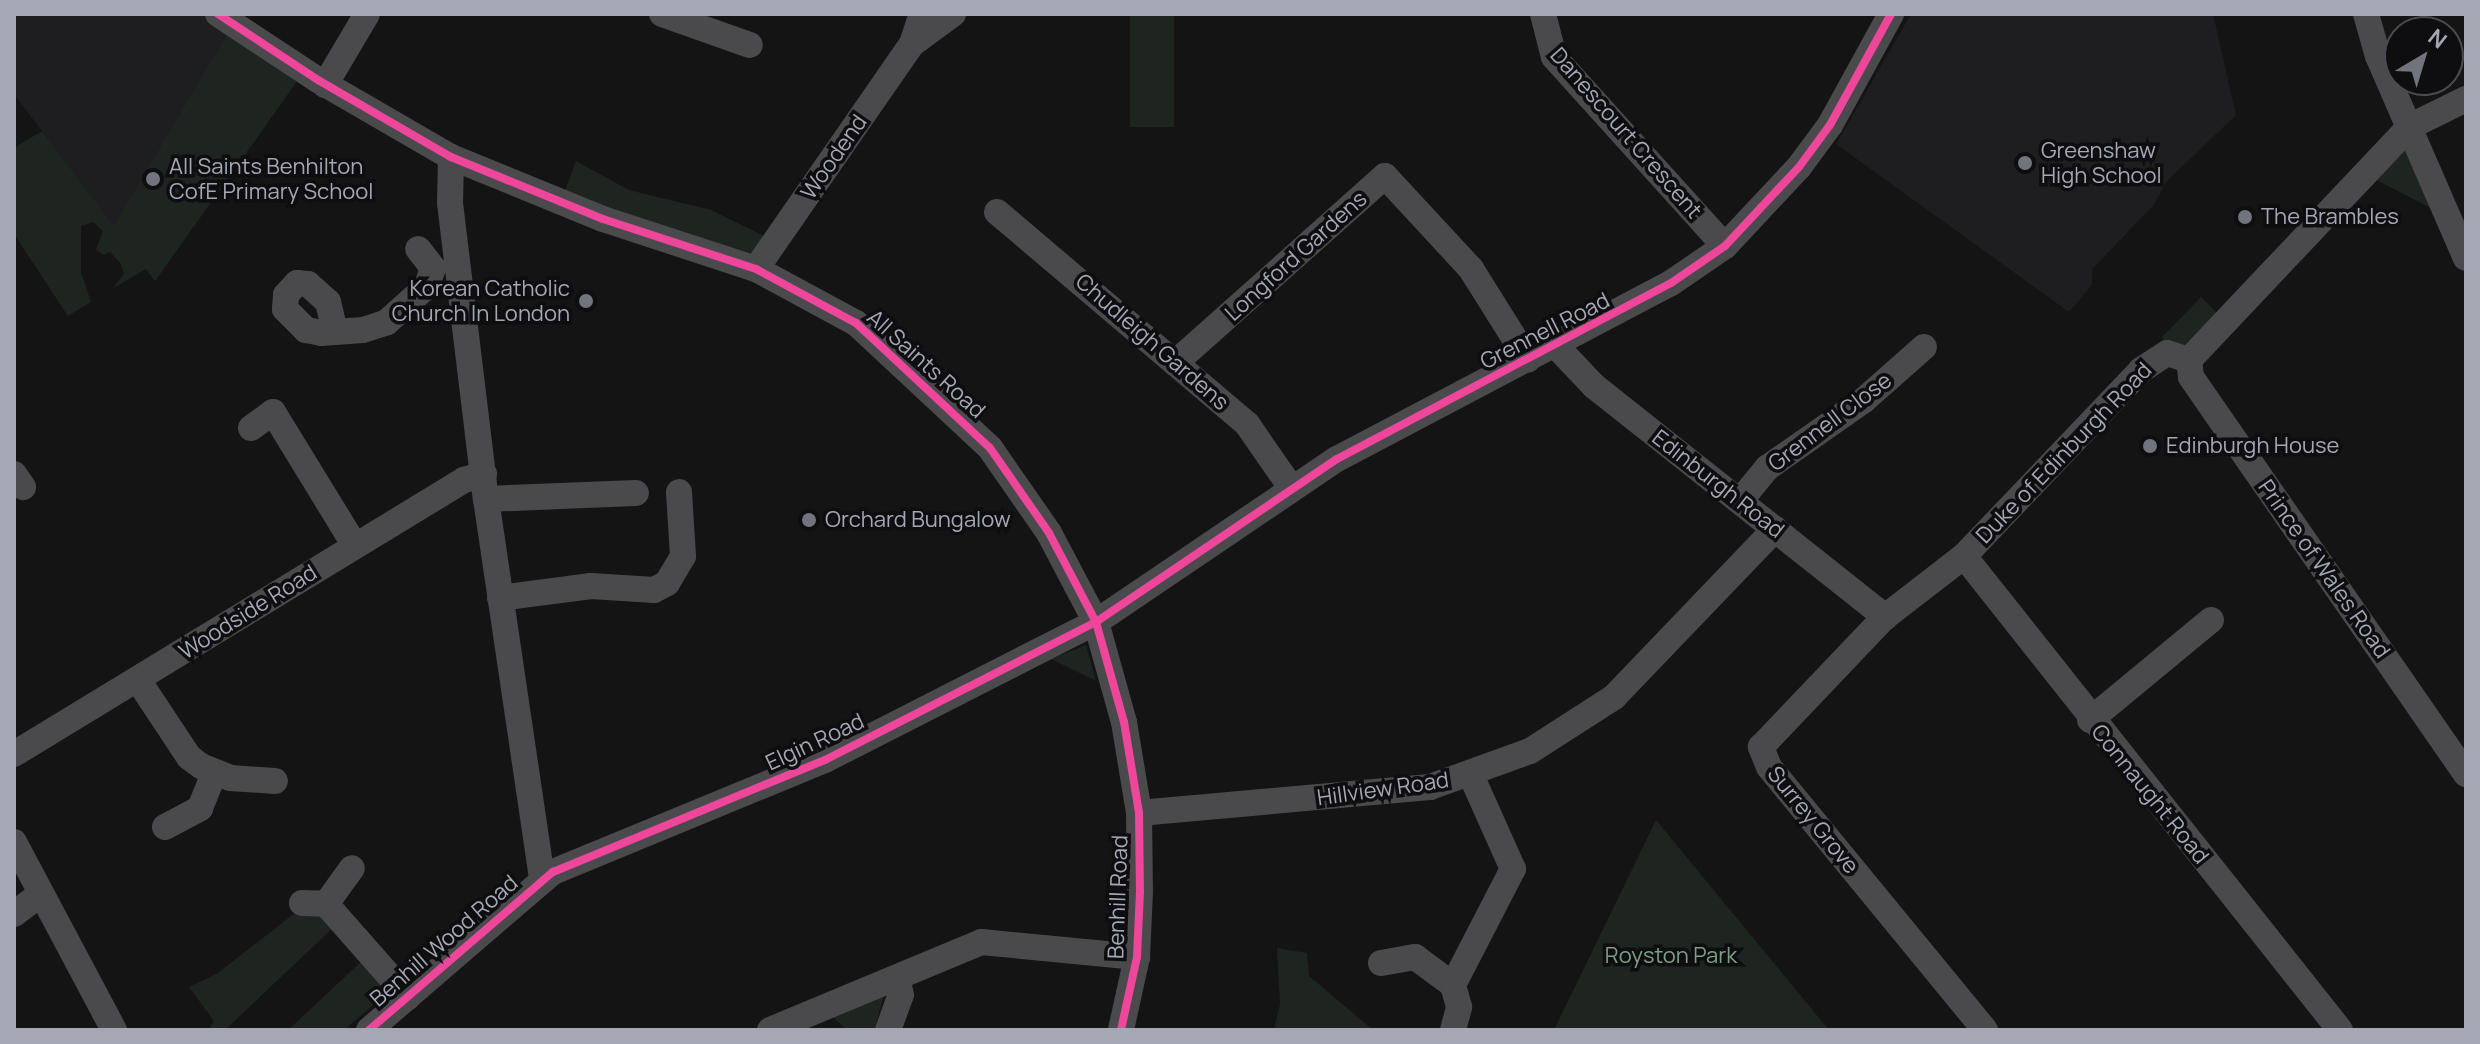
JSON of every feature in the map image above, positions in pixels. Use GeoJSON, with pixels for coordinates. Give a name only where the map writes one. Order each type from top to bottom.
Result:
{"type":"FeatureCollection","features":[{"type":"Feature","properties":{"kind":"street","name":"All Saints Road"},"geometry":{"type":"LineString","coordinates":[[218,14],[325,85],[451,157],[603,219],[756,269],[856,323],[959,416],[1024,492],[1096,622],[1124,722],[1139,813]]}},
{"type":"Feature","properties":{"kind":"street"},"geometry":{"type":"LineString","coordinates":[[325,85],[367,14]]}},
{"type":"Feature","properties":{"kind":"street"},"geometry":{"type":"LineString","coordinates":[[662,14],[750,45]]}},
{"type":"Feature","properties":{"kind":"street","name":"Woodend"},"geometry":{"type":"LineString","coordinates":[[756,269],[912,44],[922,14]]}},
{"type":"Feature","properties":{"kind":"street","name":"Woodend"},"geometry":{"type":"LineString","coordinates":[[912,44],[953,14]]}},
{"type":"Feature","properties":{"kind":"street","name":"Danescourt Crescent"},"geometry":{"type":"LineString","coordinates":[[1543,14],[1546,42],[1554,57],[1725,246]]}},
{"type":"Feature","properties":{"kind":"street","name":"Grennell Road"},"geometry":{"type":"LineString","coordinates":[[1096,622],[1290,486],[1645,299],[1725,246],[1769,204],[1830,125],[1891,14]]}},
{"type":"Feature","properties":{"kind":"street"},"geometry":{"type":"LineString","coordinates":[[2366,14],[2409,127],[2466,258]]}},
{"type":"Feature","properties":{"kind":"street"},"geometry":{"type":"LineString","coordinates":[[2189,360],[2409,127],[2466,99]]}},
{"type":"Feature","properties":{"kind":"street","name":"Benhill Wood Road"},"geometry":{"type":"LineString","coordinates":[[369,1030],[542,878],[485,486],[436,260],[451,157]]}},
{"type":"Feature","properties":{"kind":"street","name":"Longford Gardens"},"geometry":{"type":"LineString","coordinates":[[1175,363],[1385,176],[1471,269],[1528,360]]}},
{"type":"Feature","properties":{"kind":"street","name":"Chudleigh Gardens"},"geometry":{"type":"LineString","coordinates":[[997,212],[1247,424],[1290,486]]}},
{"type":"Feature","properties":{"kind":"street"},"geometry":{"type":"LineString","coordinates":[[335,332],[387,322],[427,286],[436,260]]}},
{"type":"Feature","properties":{"kind":"street","name":"Edinburgh Road"},"geometry":{"type":"LineString","coordinates":[[1557,347],[1570,367],[1885,617]]}},
{"type":"Feature","properties":{"kind":"street","name":"Grennell Close"},"geometry":{"type":"LineString","coordinates":[[1740,501],[1767,468],[1864,400],[1924,347]]}},
{"type":"Feature","properties":{"kind":"street","name":"Duke of Edinburgh Road"},"geometry":{"type":"LineString","coordinates":[[1885,617],[1964,556],[2141,370],[2167,353],[2189,360]]}},
{"type":"Feature","properties":{"kind":"street","name":"Prince of Wales Road"},"geometry":{"type":"LineString","coordinates":[[2189,360],[2191,377],[2466,774]]}},
{"type":"Feature","properties":{"kind":"street"},"geometry":{"type":"LineString","coordinates":[[251,428],[273,412],[355,546]]}},
{"type":"Feature","properties":{"kind":"street"},"geometry":{"type":"LineString","coordinates":[[485,486],[581,482],[636,493]]}},
{"type":"Feature","properties":{"kind":"street","name":"Woodside Road"},"geometry":{"type":"LineString","coordinates":[[14,754],[355,546],[485,486]]}},
{"type":"Feature","properties":{"kind":"street"},"geometry":{"type":"LineString","coordinates":[[500,598],[591,586],[654,590],[667,583],[683,556],[679,492]]}},
{"type":"Feature","properties":{"kind":"street","name":"Hillview Road"},"geometry":{"type":"LineString","coordinates":[[1139,813],[1390,792],[1471,775],[1530,751],[1614,697],[1775,529]]}},
{"type":"Feature","properties":{"kind":"street","name":"Connaught Road"},"geometry":{"type":"LineString","coordinates":[[1964,556],[2090,720],[2340,1030]]}},
{"type":"Feature","properties":{"kind":"street","name":"Surrey Grove"},"geometry":{"type":"LineString","coordinates":[[1885,617],[1761,747],[1760,756],[1985,1030]]}},
{"type":"Feature","properties":{"kind":"street"},"geometry":{"type":"LineString","coordinates":[[2090,720],[2211,620]]}},
{"type":"Feature","properties":{"kind":"street","name":"Elgin Road"},"geometry":{"type":"LineString","coordinates":[[542,878],[825,760],[1096,622]]}},
{"type":"Feature","properties":{"kind":"street"},"geometry":{"type":"LineString","coordinates":[[138,680],[189,757],[214,773],[271,783]]}},
{"type":"Feature","properties":{"kind":"street"},"geometry":{"type":"LineString","coordinates":[[165,827],[200,808],[214,773]]}},
{"type":"Feature","properties":{"kind":"street"},"geometry":{"type":"LineString","coordinates":[[1453,985],[1513,869],[1471,775]]}},
{"type":"Feature","properties":{"kind":"street","name":"Benhill Road"},"geometry":{"type":"LineString","coordinates":[[1121,1030],[1137,957],[1139,813]]}},
{"type":"Feature","properties":{"kind":"street"},"geometry":{"type":"LineString","coordinates":[[14,842],[114,1030]]}},
{"type":"Feature","properties":{"kind":"street"},"geometry":{"type":"LineString","coordinates":[[352,868],[314,904],[408,997]]}},
{"type":"Feature","properties":{"kind":"street"},"geometry":{"type":"LineString","coordinates":[[14,914],[41,894]]}},
{"type":"Feature","properties":{"kind":"street"},"geometry":{"type":"LineString","coordinates":[[770,1030],[981,942],[1137,957]]}},
{"type":"Feature","properties":{"kind":"street"},"geometry":{"type":"LineString","coordinates":[[1381,963],[1415,957],[1453,985],[1459,1007],[1453,1030]]}},
{"type":"Feature","properties":{"kind":"street"},"geometry":{"type":"LineString","coordinates":[[888,1030],[901,995],[897,978]]}},
{"type":"Feature","properties":{"kind":"shaded area","name":"All Saints Benhilton CofE Primary School"},"geometry":{"type":"Polygon","coordinates":[[[14,14],[209,14],[300,77],[155,281],[14,94],[14,14]]]}},
{"type":"Feature","properties":{"kind":"shaded area","name":"Greenshaw High School"},"geometry":{"type":"Polygon","coordinates":[[[1911,14],[2213,14],[2236,115],[2167,181],[2153,206],[2092,269],[2092,285],[2069,312],[1836,144],[1911,14]]]}},
{"type":"Feature","properties":{"kind":"green space"},"geometry":{"type":"Polygon","coordinates":[[[1130,14],[1174,14],[1174,127],[1130,127],[1130,14]]]}},
{"type":"Feature","properties":{"kind":"green space"},"geometry":{"type":"Polygon","coordinates":[[[230,29],[300,77],[155,281],[146,269],[112,289],[124,274],[121,264],[110,252],[104,255],[96,250],[103,231],[93,222],[81,226],[81,272],[91,302],[68,316],[14,234],[14,148],[42,131],[114,226],[230,29]]]}},
{"type":"Feature","properties":{"kind":"green space"},"geometry":{"type":"Polygon","coordinates":[[[2407,133],[2442,214],[2367,175],[2407,133]]]}},
{"type":"Feature","properties":{"kind":"green space"},"geometry":{"type":"Polygon","coordinates":[[[576,161],[629,190],[711,210],[772,240],[754,265],[562,198],[576,161]]]}},
{"type":"Feature","properties":{"kind":"green space"},"geometry":{"type":"Polygon","coordinates":[[[2201,297],[2222,318],[2187,356],[2168,349],[2162,337],[2201,297]]]}},
{"type":"Feature","properties":{"kind":"green space"},"geometry":{"type":"Polygon","coordinates":[[[1086,645],[1096,681],[1051,659],[1086,645]]]}},
{"type":"Feature","properties":{"kind":"green space","name":"Royston Park"},"geometry":{"type":"Polygon","coordinates":[[[1656,820],[1829,1030],[1554,1030],[1656,820]]]}},
{"type":"Feature","properties":{"kind":"green space"},"geometry":{"type":"Polygon","coordinates":[[[300,909],[322,911],[335,926],[225,1030],[208,1030],[214,1021],[189,987],[218,973],[300,909]]]}},
{"type":"Feature","properties":{"kind":"green space"},"geometry":{"type":"Polygon","coordinates":[[[1277,948],[1307,953],[1309,976],[1373,1030],[1274,1030],[1280,1004],[1277,948]]]}},
{"type":"Feature","properties":{"kind":"green space"},"geometry":{"type":"Polygon","coordinates":[[[363,960],[387,986],[386,994],[344,1030],[288,1030],[363,960]]]}},
{"type":"Feature","properties":{"kind":"green space"},"geometry":{"type":"Polygon","coordinates":[[[884,995],[874,1030],[847,1030],[833,1017],[884,995]]]}},
{"type":"Feature","properties":{"kind":"cycle path"},"geometry":{"type":"LineString","coordinates":[[218,14],[318,80],[451,157],[603,219],[756,269],[856,323],[990,448],[1049,533],[1096,622],[1124,722],[1139,813],[1140,891],[1137,957],[1121,1030]]}},
{"type":"Feature","properties":{"kind":"cycle path"},"geometry":{"type":"LineString","coordinates":[[369,1030],[553,872],[825,760],[1096,622],[1337,459],[1671,283],[1725,246],[1799,167],[1830,125],[1891,14]]}},
{"type":"Feature","properties":{"kind":"place","name":"Greenshaw High School"},"geometry":{"type":"Point","coordinates":[2025,163]}},
{"type":"Feature","properties":{"kind":"place","name":"All Saints Benhilton CofE Primary School"},"geometry":{"type":"Point","coordinates":[153,179]}},
{"type":"Feature","properties":{"kind":"place","name":"The Brambles"},"geometry":{"type":"Point","coordinates":[2245,217]}},
{"type":"Feature","properties":{"kind":"place","name":"Korean Catholic Church In London"},"geometry":{"type":"Point","coordinates":[586,301]}},
{"type":"Feature","properties":{"kind":"place","name":"Edinburgh House"},"geometry":{"type":"Point","coordinates":[2150,446]}},
{"type":"Feature","properties":{"kind":"place","name":"Orchard Bungalow"},"geometry":{"type":"Point","coordinates":[809,520]}}]}
